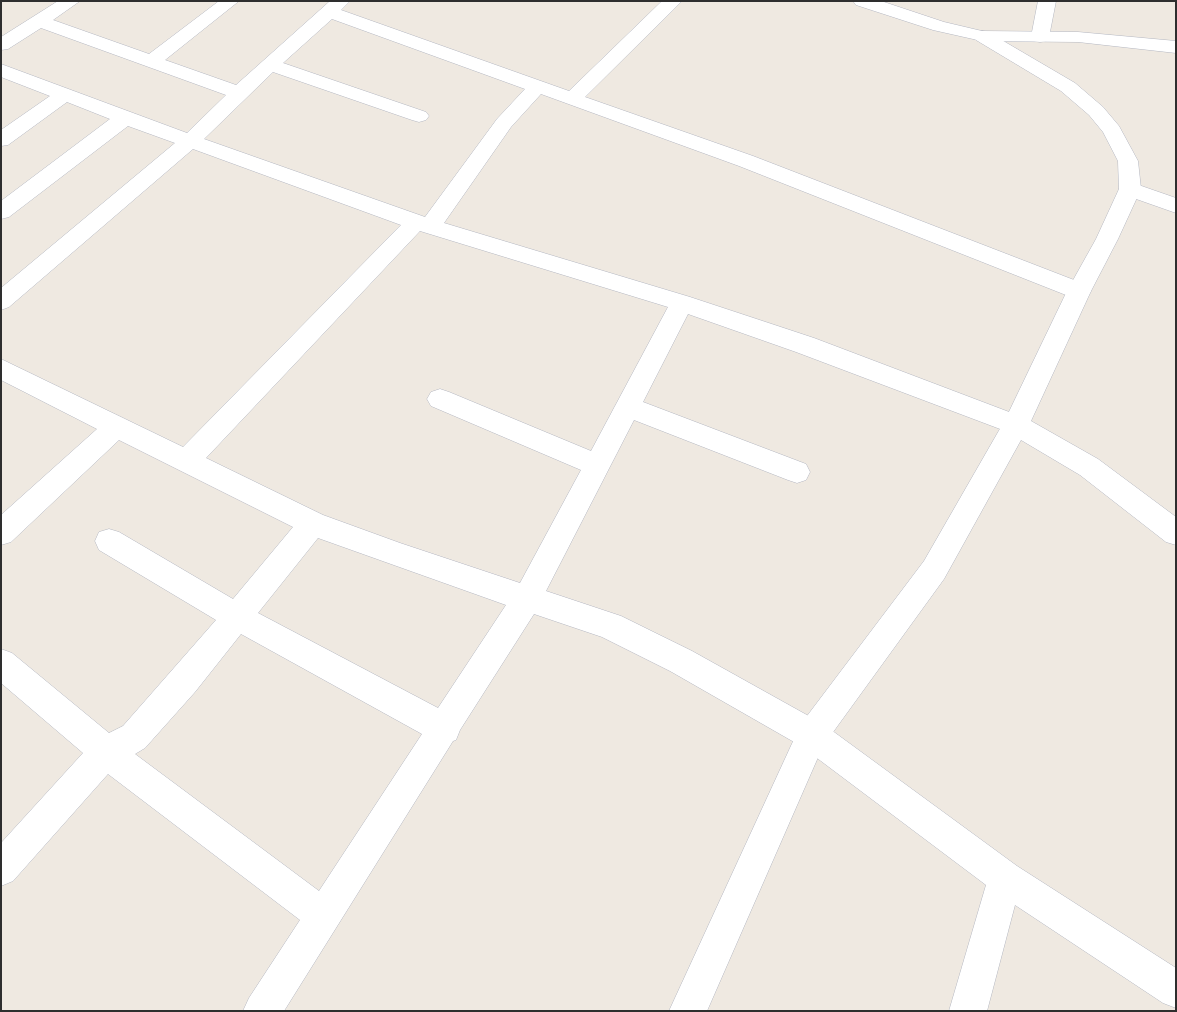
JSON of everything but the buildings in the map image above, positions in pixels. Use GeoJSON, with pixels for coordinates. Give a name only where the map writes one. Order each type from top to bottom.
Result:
{"type":"FeatureCollection","features":[{"type":"Feature","properties":{"kind":"street"},"geometry":{"type":"LineString","coordinates":[[1,45],[71,1]]}},
{"type":"Feature","properties":{"kind":"street"},"geometry":{"type":"LineString","coordinates":[[150,62],[230,1]]}},
{"type":"Feature","properties":{"kind":"street"},"geometry":{"type":"LineString","coordinates":[[573,98],[657,14],[673,1]]}},
{"type":"Feature","properties":{"kind":"street"},"geometry":{"type":"LineString","coordinates":[[862,1],[939,26],[982,36],[1078,37],[1176,47]]}},
{"type":"Feature","properties":{"kind":"street"},"geometry":{"type":"LineString","coordinates":[[1040,37],[1047,1]]}},
{"type":"Feature","properties":{"kind":"street"},"geometry":{"type":"LineString","coordinates":[[1,301],[190,141],[239,93],[335,7],[538,86],[755,164],[1079,290]]}},
{"type":"Feature","properties":{"kind":"street"},"geometry":{"type":"LineString","coordinates":[[39,22],[239,93]]}},
{"type":"Feature","properties":{"kind":"street"},"geometry":{"type":"LineString","coordinates":[[688,1011],[812,735],[934,570],[1016,426],[1079,290],[1108,238],[1130,189],[1128,161],[1112,130],[1096,110],[1068,88],[982,36]]}},
{"type":"Feature","properties":{"kind":"street"},"geometry":{"type":"LineString","coordinates":[[270,65],[419,116]]}},
{"type":"Feature","properties":{"kind":"street"},"geometry":{"type":"LineString","coordinates":[[4,74],[423,224],[682,303],[804,346],[1016,426],[1089,467],[1176,533]]}},
{"type":"Feature","properties":{"kind":"street"},"geometry":{"type":"LineString","coordinates":[[186,461],[423,224],[504,123],[538,86]]}},
{"type":"Feature","properties":{"kind":"street"},"geometry":{"type":"LineString","coordinates":[[1,140],[64,95]]}},
{"type":"Feature","properties":{"kind":"street"},"geometry":{"type":"LineString","coordinates":[[1,212],[125,118]]}},
{"type":"Feature","properties":{"kind":"street"},"geometry":{"type":"LineString","coordinates":[[1130,189],[1176,206]]}},
{"type":"Feature","properties":{"kind":"street"},"geometry":{"type":"LineString","coordinates":[[262,1011],[528,598],[682,303]]}},
{"type":"Feature","properties":{"kind":"street"},"geometry":{"type":"LineString","coordinates":[[1,369],[313,524],[400,556],[610,626],[681,661],[812,735],[1005,878],[1176,990]]}},
{"type":"Feature","properties":{"kind":"street"},"geometry":{"type":"LineString","coordinates":[[440,399],[596,465]]}},
{"type":"Feature","properties":{"kind":"street"},"geometry":{"type":"LineString","coordinates":[[627,406],[798,472]]}},
{"type":"Feature","properties":{"kind":"street"},"geometry":{"type":"LineString","coordinates":[[1,533],[117,426]]}},
{"type":"Feature","properties":{"kind":"street"},"geometry":{"type":"LineString","coordinates":[[1,869],[106,752],[134,737],[184,682],[313,524]]}},
{"type":"Feature","properties":{"kind":"street"},"geometry":{"type":"LineString","coordinates":[[109,541],[238,617],[445,729]]}},
{"type":"Feature","properties":{"kind":"street"},"geometry":{"type":"LineString","coordinates":[[1,663],[106,752],[323,916]]}},
{"type":"Feature","properties":{"kind":"street"},"geometry":{"type":"LineString","coordinates":[[968,1011],[1005,878]]}}]}
